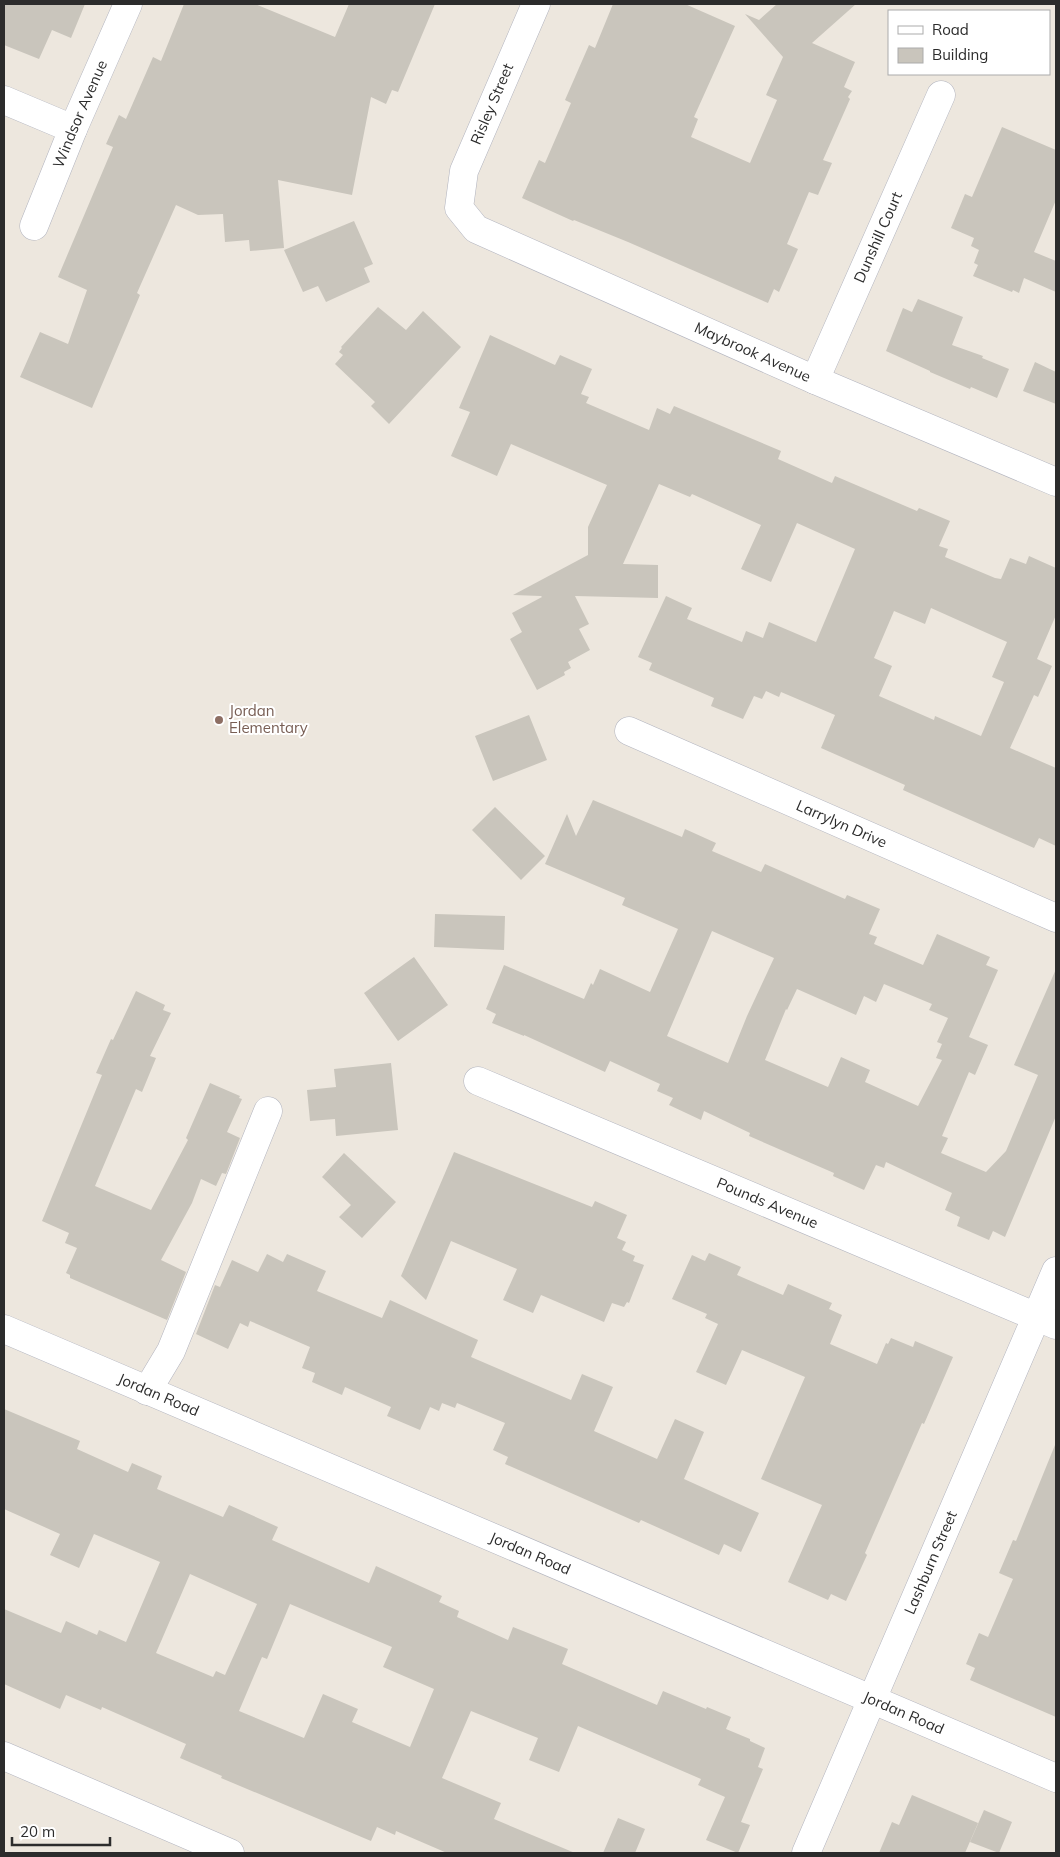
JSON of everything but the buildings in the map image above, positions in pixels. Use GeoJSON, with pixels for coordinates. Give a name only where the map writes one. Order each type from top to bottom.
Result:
{"type":"FeatureCollection","features":[{"type":"Feature","properties":{"kind":"street","name":"Windsor Avenue"},"geometry":{"type":"LineString","coordinates":[[34,226],[73,129],[128,4]]}},
{"type":"Feature","properties":{"kind":"street","name":"Risley Street"},"geometry":{"type":"LineString","coordinates":[[459,208],[464,171],[536,4]]}},
{"type":"Feature","properties":{"kind":"street","name":"Dunshill Court"},"geometry":{"type":"LineString","coordinates":[[815,380],[941,95]]}},
{"type":"Feature","properties":{"kind":"street"},"geometry":{"type":"LineString","coordinates":[[4,100],[73,129]]}},
{"type":"Feature","properties":{"kind":"street","name":"Maybrook Avenue"},"geometry":{"type":"LineString","coordinates":[[459,208],[476,229],[815,380],[1056,482]]}},
{"type":"Feature","properties":{"kind":"street","name":"Larrylyn Drive"},"geometry":{"type":"LineString","coordinates":[[629,731],[1056,918]]}},
{"type":"Feature","properties":{"kind":"street","name":"Pounds Avenue"},"geometry":{"type":"LineString","coordinates":[[478,1081],[1046,1321]]}},
{"type":"Feature","properties":{"kind":"street"},"geometry":{"type":"LineString","coordinates":[[147,1391],[171,1351],[268,1111]]}},
{"type":"Feature","properties":{"kind":"street","name":"Lashburn Street"},"geometry":{"type":"LineString","coordinates":[[806,1853],[872,1699],[1046,1321],[1056,1271]]}},
{"type":"Feature","properties":{"kind":"street","name":"Jordan Road"},"geometry":{"type":"LineString","coordinates":[[4,1329],[1056,1778]]}},
{"type":"Feature","properties":{"kind":"street"},"geometry":{"type":"LineString","coordinates":[[4,1756],[230,1853]]}},
{"type":"Feature","properties":{"kind":"place","name":"Jordan Elementary"},"geometry":{"type":"Point","coordinates":[219,720]}}]}
